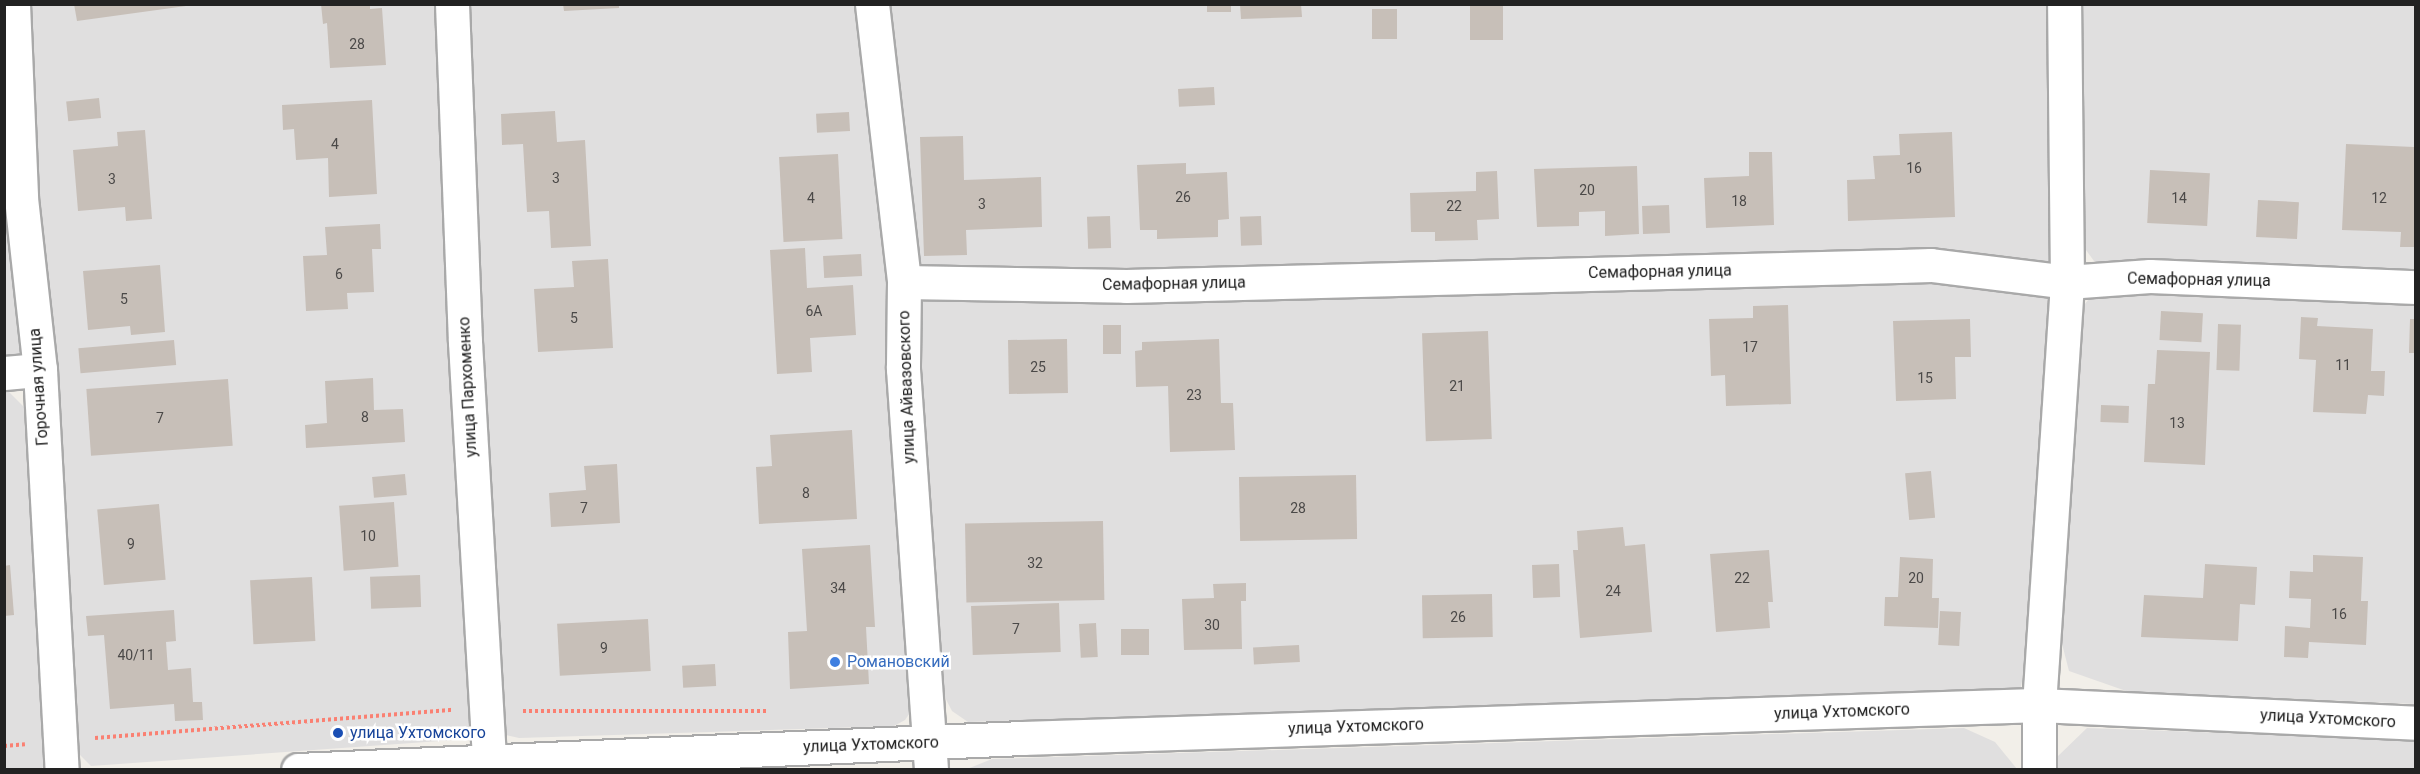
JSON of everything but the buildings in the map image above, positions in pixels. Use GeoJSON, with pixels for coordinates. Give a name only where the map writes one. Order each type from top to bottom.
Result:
{"type":"FeatureCollection","features":[{"type":"Feature","properties":{"kind":"street","name":"Горочная улица"},"geometry":{"type":"LineString","coordinates":[[13,4],[21,198],[40,370],[62,770]]}},
{"type":"Feature","properties":{"kind":"street","name":"улица Пархоменко"},"geometry":{"type":"LineString","coordinates":[[452,4],[465,342],[490,765]]}},
{"type":"Feature","properties":{"kind":"street","name":"улица Айвазовского"},"geometry":{"type":"LineString","coordinates":[[872,4],[904,282],[903,369],[930,756]]}},
{"type":"Feature","properties":{"kind":"street"},"geometry":{"type":"LineString","coordinates":[[2039,770],[2039,705],[2067,282],[2064,4]]}},
{"type":"Feature","properties":{"kind":"street","name":"Семафорная улица"},"geometry":{"type":"LineString","coordinates":[[904,282],[1126,286],[1931,265],[2067,282],[2150,276],[2415,287]]}},
{"type":"Feature","properties":{"kind":"street"},"geometry":{"type":"LineString","coordinates":[[4,373],[40,370]]}},
{"type":"Feature","properties":{"kind":"street","name":"улица Ухтомского"},"geometry":{"type":"LineString","coordinates":[[297,770],[930,756],[2039,705],[2415,723]]}},
{"type":"Feature","properties":{"kind":"shaded area"},"geometry":{"type":"Polygon","coordinates":[[[20,5],[442,5],[475,725],[465,734],[454,740],[91,766],[79,754],[20,5]]]}},
{"type":"Feature","properties":{"kind":"shaded area"},"geometry":{"type":"Polygon","coordinates":[[[465,5],[859,5],[893,268],[914,707],[905,720],[894,726],[519,738],[506,735],[495,723],[465,5]]]}},
{"type":"Feature","properties":{"kind":"shaded area"},"geometry":{"type":"Polygon","coordinates":[[[882,5],[2055,5],[2053,260],[2042,265],[1126,275],[916,266],[882,5]]]}},
{"type":"Feature","properties":{"kind":"shaded area"},"geometry":{"type":"Polygon","coordinates":[[[2079,5],[2415,5],[2415,275],[2105,266],[2094,261],[2086,250],[2080,214],[2079,5]]]}},
{"type":"Feature","properties":{"kind":"shaded area"},"geometry":{"type":"Polygon","coordinates":[[[4,53],[26,349],[22,361],[4,366],[4,53]]]}},
{"type":"Feature","properties":{"kind":"shaded area"},"geometry":{"type":"Polygon","coordinates":[[[1934,274],[2045,294],[2050,304],[2034,622],[2020,691],[968,722],[952,711],[933,674],[912,315],[925,300],[940,293],[1934,274]]]}},
{"type":"Feature","properties":{"kind":"shaded area"},"geometry":{"type":"Polygon","coordinates":[[[2108,291],[2415,299],[2415,704],[2129,692],[2069,671],[2060,636],[2079,311],[2089,299],[2108,291]]]}},
{"type":"Feature","properties":{"kind":"shaded area"},"geometry":{"type":"Polygon","coordinates":[[[4,387],[27,410],[49,760],[41,769],[5,769],[4,387]]]}},
{"type":"Feature","properties":{"kind":"shaded area"},"geometry":{"type":"Polygon","coordinates":[[[1964,728],[1995,742],[2017,769],[967,769],[992,759],[1964,728]]]}},
{"type":"Feature","properties":{"kind":"shaded area"},"geometry":{"type":"Polygon","coordinates":[[[2087,728],[2415,740],[2415,769],[2054,770],[2057,757],[2087,728]]]}},
{"type":"Feature","properties":{"kind":"place","name":"Романовский"},"geometry":{"type":"Point","coordinates":[835,662]}},
{"type":"Feature","properties":{"kind":"place","name":"улица Ухтомского"},"geometry":{"type":"Point","coordinates":[338,733]}}]}
